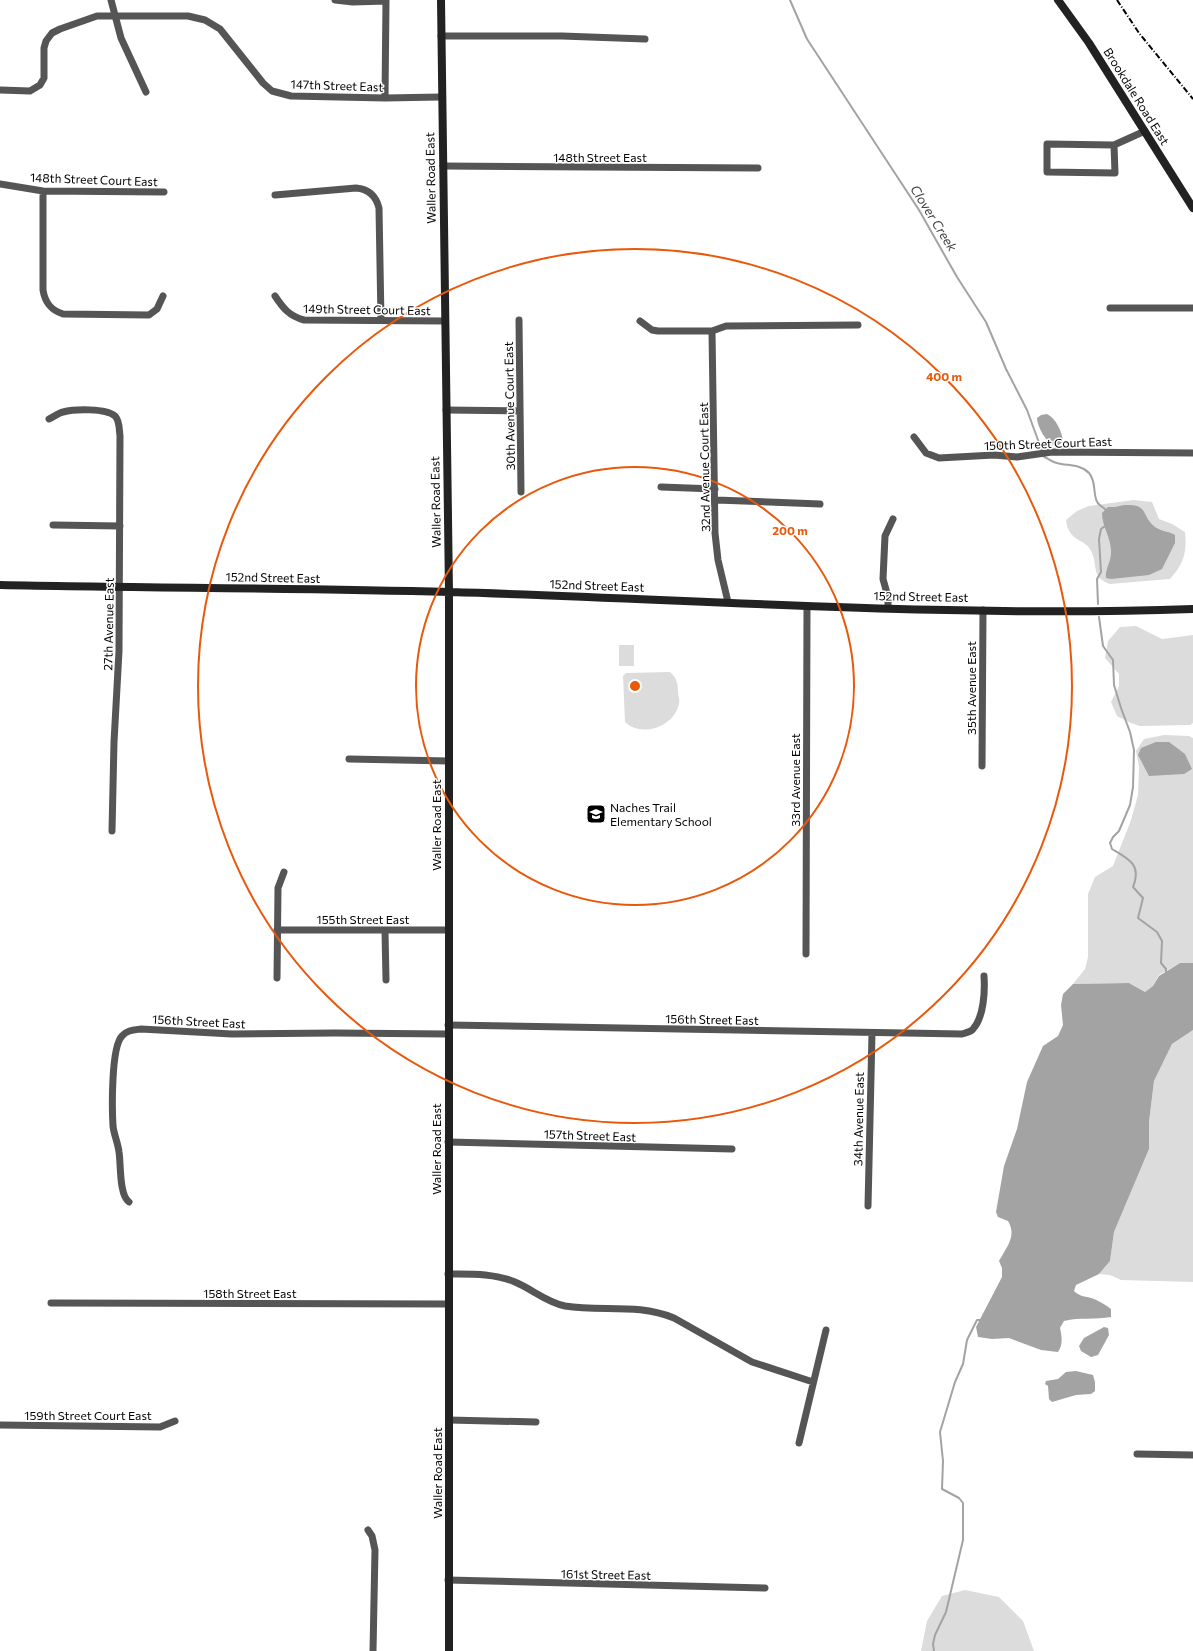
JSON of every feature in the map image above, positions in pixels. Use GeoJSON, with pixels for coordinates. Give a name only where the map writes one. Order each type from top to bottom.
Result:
{"type":"FeatureCollection","features":[{"type":"Feature","properties":{"kind":"street"},"geometry":{"type":"LineString","coordinates":[[111,0],[121,38],[146,92]]}},
{"type":"Feature","properties":{"kind":"street"},"geometry":{"type":"LineString","coordinates":[[336,0],[353,2],[386,0],[385,98]]}},
{"type":"Feature","properties":{"kind":"street","name":"Waller Road East"},"geometry":{"type":"LineString","coordinates":[[441,0],[444,321],[449,592],[449,1651]]}},
{"type":"Feature","properties":{"kind":"street","name":"Brookdale Road East"},"geometry":{"type":"LineString","coordinates":[[1058,0],[1089,43],[1193,208]]}},
{"type":"Feature","properties":{"kind":"street","name":"147th Street East"},"geometry":{"type":"LineString","coordinates":[[0,90],[30,91],[38,87],[44,78],[44,48],[46,41],[52,33],[60,29],[96,16],[188,16],[211,23],[220,29],[263,83],[272,91],[291,96],[385,98],[441,97]]}},
{"type":"Feature","properties":{"kind":"street"},"geometry":{"type":"LineString","coordinates":[[441,36],[562,36],[645,39]]}},
{"type":"Feature","properties":{"kind":"street"},"geometry":{"type":"LineString","coordinates":[[1114,146],[1115,173],[1047,172],[1047,144],[1114,146],[1145,130]]}},
{"type":"Feature","properties":{"kind":"street","name":"148th Street East"},"geometry":{"type":"LineString","coordinates":[[443,166],[758,168]]}},
{"type":"Feature","properties":{"kind":"street","name":"148th Street Court East"},"geometry":{"type":"LineString","coordinates":[[0,184],[43,191],[164,192]]}},
{"type":"Feature","properties":{"kind":"street"},"geometry":{"type":"LineString","coordinates":[[275,195],[356,188],[365,190],[375,197],[379,208],[380,320]]}},
{"type":"Feature","properties":{"kind":"street"},"geometry":{"type":"LineString","coordinates":[[43,191],[43,290],[46,301],[52,310],[63,314],[149,315],[157,310],[163,296]]}},
{"type":"Feature","properties":{"kind":"street","name":"149th Street Court East"},"geometry":{"type":"LineString","coordinates":[[275,296],[284,310],[295,318],[304,320],[444,321]]}},
{"type":"Feature","properties":{"kind":"street"},"geometry":{"type":"LineString","coordinates":[[1110,308],[1193,308]]}},
{"type":"Feature","properties":{"kind":"street","name":"30th Avenue Court East"},"geometry":{"type":"LineString","coordinates":[[519,320],[521,492]]}},
{"type":"Feature","properties":{"kind":"street"},"geometry":{"type":"LineString","coordinates":[[640,321],[652,330],[658,331],[712,332],[726,326],[858,325]]}},
{"type":"Feature","properties":{"kind":"street","name":"32nd Avenue Court East"},"geometry":{"type":"LineString","coordinates":[[712,332],[716,533],[718,560],[728,602]]}},
{"type":"Feature","properties":{"kind":"street","name":"27th Avenue East"},"geometry":{"type":"LineString","coordinates":[[49,420],[62,412],[71,410],[104,411],[116,417],[119,422],[120,651],[114,735],[112,831]]}},
{"type":"Feature","properties":{"kind":"street"},"geometry":{"type":"LineString","coordinates":[[446,410],[520,411]]}},
{"type":"Feature","properties":{"kind":"street","name":"150th Street Court East"},"geometry":{"type":"LineString","coordinates":[[914,437],[926,453],[939,458],[994,455],[1017,456],[1052,452],[1193,453]]}},
{"type":"Feature","properties":{"kind":"street"},"geometry":{"type":"LineString","coordinates":[[661,487],[715,489]]}},
{"type":"Feature","properties":{"kind":"street"},"geometry":{"type":"LineString","coordinates":[[716,500],[820,504]]}},
{"type":"Feature","properties":{"kind":"street"},"geometry":{"type":"LineString","coordinates":[[888,608],[888,597],[884,579],[885,536],[893,519]]}},
{"type":"Feature","properties":{"kind":"street"},"geometry":{"type":"LineString","coordinates":[[54,525],[120,526]]}},
{"type":"Feature","properties":{"kind":"street","name":"152nd Street East"},"geometry":{"type":"LineString","coordinates":[[0,585],[449,592],[807,606],[983,610],[1091,611],[1193,609]]}},
{"type":"Feature","properties":{"kind":"street","name":"33rd Avenue East"},"geometry":{"type":"LineString","coordinates":[[806,954],[807,606]]}},
{"type":"Feature","properties":{"kind":"street","name":"35th Avenue East"},"geometry":{"type":"LineString","coordinates":[[982,766],[983,610]]}},
{"type":"Feature","properties":{"kind":"street"},"geometry":{"type":"LineString","coordinates":[[349,759],[449,761]]}},
{"type":"Feature","properties":{"kind":"street"},"geometry":{"type":"LineString","coordinates":[[277,978],[278,888],[284,872]]}},
{"type":"Feature","properties":{"kind":"street","name":"155th Street East"},"geometry":{"type":"LineString","coordinates":[[277,930],[448,930]]}},
{"type":"Feature","properties":{"kind":"street"},"geometry":{"type":"LineString","coordinates":[[385,931],[386,980]]}},
{"type":"Feature","properties":{"kind":"street","name":"156th Street East"},"geometry":{"type":"LineString","coordinates":[[448,1024],[962,1034],[974,1028],[982,1008],[985,993],[984,976]]}},
{"type":"Feature","properties":{"kind":"street","name":"156th Street East"},"geometry":{"type":"LineString","coordinates":[[129,1202],[125,1199],[122,1191],[119,1150],[113,1126],[112,1102],[117,1045],[121,1036],[129,1030],[141,1029],[232,1034],[335,1032],[448,1034]]}},
{"type":"Feature","properties":{"kind":"street","name":"34th Avenue East"},"geometry":{"type":"LineString","coordinates":[[868,1206],[872,1033]]}},
{"type":"Feature","properties":{"kind":"street","name":"157th Street East"},"geometry":{"type":"LineString","coordinates":[[448,1142],[732,1149]]}},
{"type":"Feature","properties":{"kind":"street"},"geometry":{"type":"LineString","coordinates":[[448,1274],[492,1275],[506,1278],[548,1300],[566,1306],[638,1308],[661,1312],[752,1362],[813,1382]]}},
{"type":"Feature","properties":{"kind":"street","name":"158th Street East"},"geometry":{"type":"LineString","coordinates":[[51,1303],[449,1304]]}},
{"type":"Feature","properties":{"kind":"street"},"geometry":{"type":"LineString","coordinates":[[799,1442],[826,1330]]}},
{"type":"Feature","properties":{"kind":"street"},"geometry":{"type":"LineString","coordinates":[[449,1420],[536,1422]]}},
{"type":"Feature","properties":{"kind":"street","name":"159th Street Court East"},"geometry":{"type":"LineString","coordinates":[[0,1425],[160,1427],[175,1421]]}},
{"type":"Feature","properties":{"kind":"street"},"geometry":{"type":"LineString","coordinates":[[1137,1454],[1193,1455]]}},
{"type":"Feature","properties":{"kind":"street"},"geometry":{"type":"LineString","coordinates":[[368,1530],[372,1536],[375,1550],[373,1651]]}},
{"type":"Feature","properties":{"kind":"street","name":"161st Street East"},"geometry":{"type":"LineString","coordinates":[[448,1580],[764,1588]]}},
{"type":"Feature","properties":{"kind":"shaded area"},"geometry":{"type":"Polygon","coordinates":[[[1047,414],[1056,422],[1060,430],[1063,441],[1059,445],[1050,443],[1040,428],[1037,418],[1041,415],[1047,414]]]}},
{"type":"Feature","properties":{"kind":"shaded area"},"geometry":{"type":"Polygon","coordinates":[[[1134,500],[1152,502],[1159,519],[1172,524],[1185,532],[1184,557],[1179,568],[1170,579],[1110,584],[1100,578],[1096,571],[1092,553],[1086,544],[1070,533],[1066,520],[1077,511],[1089,506],[1134,500]]]}},
{"type":"Feature","properties":{"kind":"shaded area"},"geometry":{"type":"Polygon","coordinates":[[[1124,505],[1138,506],[1141,508],[1150,523],[1155,527],[1175,535],[1175,543],[1162,569],[1149,575],[1111,579],[1106,578],[1106,572],[1111,556],[1111,548],[1102,518],[1102,513],[1108,507],[1124,505]]]}},
{"type":"Feature","properties":{"kind":"shaded area"},"geometry":{"type":"Polygon","coordinates":[[[1136,626],[1162,639],[1193,635],[1193,723],[1190,725],[1140,726],[1117,716],[1111,702],[1119,686],[1119,674],[1105,658],[1108,641],[1120,627],[1136,626]]]}},
{"type":"Feature","properties":{"kind":"shaded area"},"geometry":{"type":"Polygon","coordinates":[[[619,645],[634,645],[634,666],[619,666],[619,645]]]}},
{"type":"Feature","properties":{"kind":"shaded area"},"geometry":{"type":"Polygon","coordinates":[[[670,672],[674,676],[677,683],[679,701],[676,712],[671,719],[656,728],[648,729],[632,727],[625,722],[623,676],[626,673],[670,672]]]}},
{"type":"Feature","properties":{"kind":"shaded area"},"geometry":{"type":"Polygon","coordinates":[[[1164,735],[1189,736],[1193,738],[1193,963],[1180,963],[1159,975],[1153,986],[1145,992],[1129,983],[1073,984],[1085,969],[1088,957],[1088,894],[1095,877],[1113,866],[1131,820],[1138,795],[1139,767],[1136,751],[1144,739],[1164,735]]]}},
{"type":"Feature","properties":{"kind":"shaded area"},"geometry":{"type":"Polygon","coordinates":[[[1156,742],[1169,742],[1185,754],[1192,769],[1184,774],[1149,776],[1138,755],[1141,748],[1156,742]]]}},
{"type":"Feature","properties":{"kind":"shaded area"},"geometry":{"type":"Polygon","coordinates":[[[1180,963],[1193,963],[1193,1030],[1172,1044],[1154,1081],[1149,1122],[1149,1149],[1114,1232],[1110,1261],[1099,1274],[1076,1285],[1074,1291],[1107,1306],[1111,1309],[1111,1317],[1064,1321],[1060,1328],[1062,1341],[1058,1352],[1041,1350],[1009,1338],[992,1339],[978,1337],[976,1327],[1002,1277],[1002,1268],[999,1261],[1008,1246],[1012,1231],[1008,1221],[998,1217],[996,1212],[1004,1166],[1017,1129],[1027,1082],[1043,1046],[1058,1036],[1063,1025],[1061,1005],[1063,994],[1073,984],[1129,983],[1145,992],[1153,986],[1159,976],[1180,963]]]}},
{"type":"Feature","properties":{"kind":"shaded area"},"geometry":{"type":"Polygon","coordinates":[[[1193,1030],[1193,1282],[1121,1280],[1110,1275],[1099,1274],[1110,1261],[1114,1232],[1149,1149],[1149,1122],[1154,1081],[1172,1044],[1193,1030]]]}},
{"type":"Feature","properties":{"kind":"shaded area"},"geometry":{"type":"Polygon","coordinates":[[[1104,1327],[1108,1328],[1109,1335],[1098,1355],[1091,1357],[1081,1351],[1079,1346],[1084,1338],[1104,1327]]]}},
{"type":"Feature","properties":{"kind":"shaded area"},"geometry":{"type":"Polygon","coordinates":[[[1076,1371],[1093,1375],[1095,1391],[1091,1394],[1076,1395],[1052,1402],[1049,1399],[1048,1386],[1045,1384],[1046,1381],[1058,1379],[1066,1372],[1076,1371]]]}},
{"type":"Feature","properties":{"kind":"shaded area"},"geometry":{"type":"Polygon","coordinates":[[[965,1590],[999,1597],[1023,1621],[1034,1651],[921,1651],[927,1621],[942,1596],[965,1590]]]}},
{"type":"Feature","properties":{"kind":"waterway","name":"Clover Creek"},"geometry":{"type":"LineString","coordinates":[[790,0],[807,39],[919,210],[957,277],[986,322],[1006,369],[1027,410],[1042,451]]}},
{"type":"Feature","properties":{"kind":"waterway"},"geometry":{"type":"LineString","coordinates":[[1043,456],[1051,461],[1086,470],[1093,479],[1097,501],[1106,510]]}},
{"type":"Feature","properties":{"kind":"waterway"},"geometry":{"type":"LineString","coordinates":[[1098,604],[1097,579],[1101,572],[1099,539],[1101,529],[1105,526]]}},
{"type":"Feature","properties":{"kind":"waterway"},"geometry":{"type":"LineString","coordinates":[[1099,617],[1103,646],[1113,660],[1114,685],[1130,732],[1134,750],[1133,787],[1130,805],[1119,831],[1110,843],[1112,849],[1124,856],[1135,868],[1136,873],[1133,887],[1143,898],[1138,918],[1157,932],[1162,941],[1161,963],[1166,969],[1166,973]]}},
{"type":"Feature","properties":{"kind":"waterway"},"geometry":{"type":"LineString","coordinates":[[934,1651],[933,1644],[935,1635],[946,1612],[963,1540],[963,1503],[959,1498],[942,1489],[943,1461],[940,1432],[955,1382],[963,1364],[967,1340],[977,1320],[981,1320]]}},
{"type":"Feature","properties":{"kind":"railway"},"geometry":{"type":"LineString","coordinates":[[1117,0],[1139,33],[1193,99]]}},
{"type":"Feature","properties":{"kind":"place","name":"Naches Trail Elementary School"},"geometry":{"type":"Point","coordinates":[596,814]}}]}
